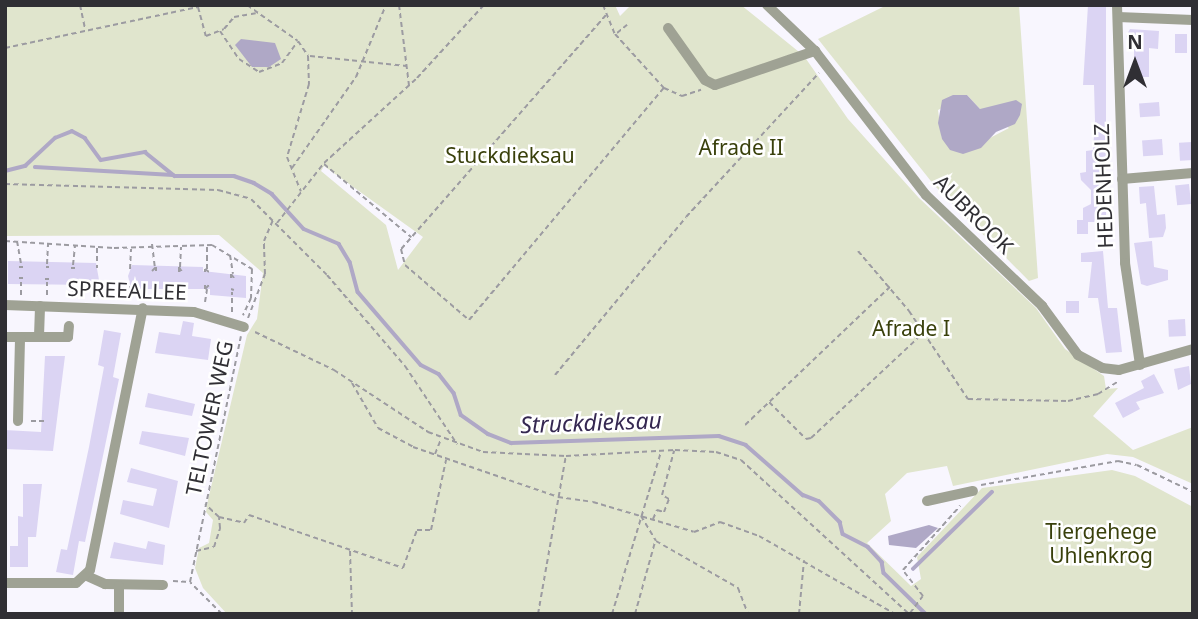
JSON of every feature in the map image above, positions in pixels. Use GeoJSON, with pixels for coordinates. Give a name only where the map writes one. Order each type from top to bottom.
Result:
{"type":"FeatureCollection","features":[{"type":"Feature","properties":{"kind":"street","name":"AUBROOK"},"geometry":{"type":"LineString","coordinates":[[767,5],[827,64],[926,195],[1042,306],[1072,350],[1094,365],[1119,370]]}},
{"type":"Feature","properties":{"kind":"street"},"geometry":{"type":"LineString","coordinates":[[1117,11],[1193,20]]}},
{"type":"Feature","properties":{"kind":"street","name":"HEDENHOLZ"},"geometry":{"type":"LineString","coordinates":[[1117,11],[1128,301],[1140,365]]}},
{"type":"Feature","properties":{"kind":"street"},"geometry":{"type":"LineString","coordinates":[[668,28],[705,80],[715,85],[815,51]]}},
{"type":"Feature","properties":{"kind":"street"},"geometry":{"type":"LineString","coordinates":[[1122,179],[1193,173]]}},
{"type":"Feature","properties":{"kind":"street","name":"SPREEALLEE"},"geometry":{"type":"LineString","coordinates":[[5,305],[180,311],[204,314],[244,327]]}},
{"type":"Feature","properties":{"kind":"street"},"geometry":{"type":"LineString","coordinates":[[39,336],[43,306]]}},
{"type":"Feature","properties":{"kind":"street"},"geometry":{"type":"LineString","coordinates":[[87,576],[148,309]]}},
{"type":"Feature","properties":{"kind":"street"},"geometry":{"type":"LineString","coordinates":[[5,337],[68,337],[69,326]]}},
{"type":"Feature","properties":{"kind":"street"},"geometry":{"type":"LineString","coordinates":[[18,421],[20,337]]}},
{"type":"Feature","properties":{"kind":"street"},"geometry":{"type":"LineString","coordinates":[[1119,370],[1193,349]]}},
{"type":"Feature","properties":{"kind":"street"},"geometry":{"type":"LineString","coordinates":[[927,501],[973,491]]}},
{"type":"Feature","properties":{"kind":"street"},"geometry":{"type":"LineString","coordinates":[[5,583],[64,584],[87,576],[119,586],[163,585]]}},
{"type":"Feature","properties":{"kind":"street"},"geometry":{"type":"LineString","coordinates":[[119,586],[119,614]]}},
{"type":"Feature","properties":{"kind":"path"},"geometry":{"type":"LineString","coordinates":[[80,5],[85,30]]}},
{"type":"Feature","properties":{"kind":"path"},"geometry":{"type":"LineString","coordinates":[[247,5],[298,41],[308,56],[309,84],[287,158],[302,192]]}},
{"type":"Feature","properties":{"kind":"path"},"geometry":{"type":"LineString","coordinates":[[291,168],[364,64],[386,5]]}},
{"type":"Feature","properties":{"kind":"path"},"geometry":{"type":"LineString","coordinates":[[399,5],[409,86]]}},
{"type":"Feature","properties":{"kind":"path"},"geometry":{"type":"LineString","coordinates":[[276,224],[296,205],[302,192],[324,163],[409,86],[484,5]]}},
{"type":"Feature","properties":{"kind":"path"},"geometry":{"type":"LineString","coordinates":[[603,5],[615,34],[664,88],[682,96],[715,85]]}},
{"type":"Feature","properties":{"kind":"path"},"geometry":{"type":"LineString","coordinates":[[5,48],[198,7],[202,33],[220,31],[234,16],[256,13]]}},
{"type":"Feature","properties":{"kind":"path"},"geometry":{"type":"LineString","coordinates":[[606,15],[577,43],[401,249],[405,265],[469,320],[664,88]]}},
{"type":"Feature","properties":{"kind":"path"},"geometry":{"type":"LineString","coordinates":[[615,34],[627,25]]}},
{"type":"Feature","properties":{"kind":"path"},"geometry":{"type":"LineString","coordinates":[[220,31],[239,60],[259,72],[282,63],[298,41]]}},
{"type":"Feature","properties":{"kind":"path"},"geometry":{"type":"LineString","coordinates":[[308,56],[364,64],[406,66]]}},
{"type":"Feature","properties":{"kind":"path"},"geometry":{"type":"LineString","coordinates":[[555,375],[686,216],[827,64]]}},
{"type":"Feature","properties":{"kind":"path"},"geometry":{"type":"LineString","coordinates":[[324,163],[412,238]]}},
{"type":"Feature","properties":{"kind":"path"},"geometry":{"type":"LineString","coordinates":[[5,184],[33,181],[218,190],[251,199],[405,366],[457,444]]}},
{"type":"Feature","properties":{"kind":"path","name":"TELTOWER WEG"},"geometry":{"type":"LineString","coordinates":[[190,582],[244,327],[265,274],[264,241],[273,220]]}},
{"type":"Feature","properties":{"kind":"path"},"geometry":{"type":"LineString","coordinates":[[5,241],[75,243],[114,249],[152,244],[207,244],[230,253],[253,274],[247,306]]}},
{"type":"Feature","properties":{"kind":"path"},"geometry":{"type":"LineString","coordinates":[[17,241],[21,266]]}},
{"type":"Feature","properties":{"kind":"path"},"geometry":{"type":"LineString","coordinates":[[47,266],[48,243]]}},
{"type":"Feature","properties":{"kind":"path"},"geometry":{"type":"LineString","coordinates":[[73,267],[75,243]]}},
{"type":"Feature","properties":{"kind":"path"},"geometry":{"type":"LineString","coordinates":[[152,244],[154,271]]}},
{"type":"Feature","properties":{"kind":"path"},"geometry":{"type":"LineString","coordinates":[[207,244],[207,271]]}},
{"type":"Feature","properties":{"kind":"path"},"geometry":{"type":"LineString","coordinates":[[97,246],[97,268]]}},
{"type":"Feature","properties":{"kind":"path"},"geometry":{"type":"LineString","coordinates":[[181,246],[181,272]]}},
{"type":"Feature","properties":{"kind":"path"},"geometry":{"type":"LineString","coordinates":[[130,269],[131,247]]}},
{"type":"Feature","properties":{"kind":"path"},"geometry":{"type":"LineString","coordinates":[[858,251],[891,287],[968,399],[975,402],[1086,398],[1119,382],[1119,370]]}},
{"type":"Feature","properties":{"kind":"path"},"geometry":{"type":"LineString","coordinates":[[230,253],[233,278]]}},
{"type":"Feature","properties":{"kind":"path"},"geometry":{"type":"LineString","coordinates":[[21,280],[21,306]]}},
{"type":"Feature","properties":{"kind":"path"},"geometry":{"type":"LineString","coordinates":[[43,306],[47,280]]}},
{"type":"Feature","properties":{"kind":"path"},"geometry":{"type":"LineString","coordinates":[[97,280],[97,307]]}},
{"type":"Feature","properties":{"kind":"path"},"geometry":{"type":"LineString","coordinates":[[72,307],[73,281]]}},
{"type":"Feature","properties":{"kind":"path"},"geometry":{"type":"LineString","coordinates":[[129,308],[130,283]]}},
{"type":"Feature","properties":{"kind":"path"},"geometry":{"type":"LineString","coordinates":[[148,309],[154,285]]}},
{"type":"Feature","properties":{"kind":"path"},"geometry":{"type":"LineString","coordinates":[[180,285],[180,311]]}},
{"type":"Feature","properties":{"kind":"path"},"geometry":{"type":"LineString","coordinates":[[204,314],[207,285]]}},
{"type":"Feature","properties":{"kind":"path"},"geometry":{"type":"LineString","coordinates":[[745,425],[891,287]]}},
{"type":"Feature","properties":{"kind":"path"},"geometry":{"type":"LineString","coordinates":[[229,321],[233,290]]}},
{"type":"Feature","properties":{"kind":"path"},"geometry":{"type":"LineString","coordinates":[[244,327],[314,359],[352,382],[390,411],[457,444],[503,456],[566,456],[675,450],[716,452],[741,460],[909,614],[922,600],[903,570],[973,491],[990,482],[1118,461],[1137,465],[1193,492]]}},
{"type":"Feature","properties":{"kind":"path"},"geometry":{"type":"LineString","coordinates":[[769,402],[806,439],[811,438],[923,333]]}},
{"type":"Feature","properties":{"kind":"path"},"geometry":{"type":"LineString","coordinates":[[352,382],[378,428],[435,455],[558,497],[640,515],[694,532],[720,522],[804,560],[895,614]]}},
{"type":"Feature","properties":{"kind":"path"},"geometry":{"type":"LineString","coordinates":[[435,455],[441,437]]}},
{"type":"Feature","properties":{"kind":"path"},"geometry":{"type":"LineString","coordinates":[[653,521],[657,510],[664,512],[669,499],[662,495],[675,450]]}},
{"type":"Feature","properties":{"kind":"path"},"geometry":{"type":"LineString","coordinates":[[612,614],[640,515],[662,451]]}},
{"type":"Feature","properties":{"kind":"path"},"geometry":{"type":"LineString","coordinates":[[538,614],[566,456]]}},
{"type":"Feature","properties":{"kind":"path"},"geometry":{"type":"LineString","coordinates":[[205,504],[219,517],[244,523],[248,515],[403,568],[417,530],[431,530],[446,459]]}},
{"type":"Feature","properties":{"kind":"path"},"geometry":{"type":"LineString","coordinates":[[640,515],[656,541],[738,588],[748,614]]}},
{"type":"Feature","properties":{"kind":"path"},"geometry":{"type":"LineString","coordinates":[[196,551],[214,547],[219,517]]}},
{"type":"Feature","properties":{"kind":"path"},"geometry":{"type":"LineString","coordinates":[[635,614],[656,541]]}},
{"type":"Feature","properties":{"kind":"path"},"geometry":{"type":"LineString","coordinates":[[350,550],[352,614]]}},
{"type":"Feature","properties":{"kind":"path"},"geometry":{"type":"LineString","coordinates":[[799,614],[804,560]]}},
{"type":"Feature","properties":{"kind":"path"},"geometry":{"type":"LineString","coordinates":[[163,585],[190,582],[222,614]]}},
{"type":"Feature","properties":{"kind":"green space"},"geometry":{"type":"Polygon","coordinates":[[[5,5],[615,5],[620,16],[631,5],[741,5],[804,56],[848,119],[919,198],[1036,308],[1065,349],[1104,376],[1106,389],[1118,388],[1093,416],[1133,450],[1193,427],[1193,484],[1133,457],[1107,454],[953,486],[947,466],[907,473],[885,494],[891,521],[867,543],[911,586],[921,579],[917,557],[982,488],[1112,470],[1135,476],[1193,507],[1193,614],[227,614],[203,588],[195,568],[199,548],[209,543],[213,520],[206,512],[208,500],[247,335],[257,319],[263,273],[219,235],[5,236],[5,5]],[[324,166],[321,171],[386,225],[398,270],[423,237],[324,166]]]}},
{"type":"Feature","properties":{"kind":"green space"},"geometry":{"type":"Polygon","coordinates":[[[887,5],[1019,5],[1038,278],[1029,281],[934,185],[818,39],[887,5]],[[967,95],[938,110],[942,139],[988,139],[1009,128],[980,109],[967,95]]]}},
{"type":"Feature","properties":{"kind":"shaded area"},"geometry":{"type":"Polygon","coordinates":[[[241,39],[275,43],[281,59],[269,67],[252,67],[235,45],[241,39]]]}},
{"type":"Feature","properties":{"kind":"shaded area"},"geometry":{"type":"Polygon","coordinates":[[[953,95],[967,95],[980,109],[1016,100],[1022,104],[1020,115],[1015,124],[996,132],[981,148],[963,154],[950,150],[942,139],[938,123],[942,100],[953,95]]]}},
{"type":"Feature","properties":{"kind":"shaded area"},"geometry":{"type":"Polygon","coordinates":[[[929,525],[938,528],[916,548],[889,545],[888,536],[929,525]]]}},
{"type":"Feature","properties":{"kind":"building"},"geometry":{"type":"Polygon","coordinates":[[[1088,5],[1106,5],[1106,222],[1088,222],[1088,234],[1077,234],[1077,220],[1083,220],[1083,208],[1091,204],[1091,190],[1081,180],[1080,173],[1086,172],[1086,151],[1093,150],[1095,121],[1094,85],[1083,85],[1088,5]]]}},
{"type":"Feature","properties":{"kind":"building"},"geometry":{"type":"Polygon","coordinates":[[[1130,29],[1159,31],[1158,49],[1149,48],[1149,77],[1134,77],[1134,47],[1129,47],[1126,36],[1130,29]]]}},
{"type":"Feature","properties":{"kind":"building"},"geometry":{"type":"Polygon","coordinates":[[[1175,34],[1187,34],[1187,53],[1175,53],[1175,34]]]}},
{"type":"Feature","properties":{"kind":"building"},"geometry":{"type":"Polygon","coordinates":[[[1159,102],[1160,116],[1140,117],[1139,103],[1159,102]]]}},
{"type":"Feature","properties":{"kind":"building"},"geometry":{"type":"Polygon","coordinates":[[[1162,139],[1163,155],[1143,156],[1142,140],[1162,139]]]}},
{"type":"Feature","properties":{"kind":"building"},"geometry":{"type":"Polygon","coordinates":[[[1192,142],[1193,160],[1180,161],[1179,143],[1192,142]]]}},
{"type":"Feature","properties":{"kind":"building"},"geometry":{"type":"Polygon","coordinates":[[[1189,184],[1191,204],[1177,205],[1175,185],[1189,184]]]}},
{"type":"Feature","properties":{"kind":"building"},"geometry":{"type":"Polygon","coordinates":[[[1154,186],[1157,215],[1165,214],[1166,228],[1163,237],[1149,238],[1146,203],[1140,204],[1139,187],[1154,186]]]}},
{"type":"Feature","properties":{"kind":"building"},"geometry":{"type":"Polygon","coordinates":[[[1152,241],[1154,267],[1168,270],[1168,280],[1147,286],[1141,284],[1134,243],[1152,241]]]}},
{"type":"Feature","properties":{"kind":"building"},"geometry":{"type":"Polygon","coordinates":[[[1103,251],[1108,308],[1117,308],[1122,352],[1106,353],[1098,298],[1088,298],[1092,262],[1081,262],[1081,253],[1103,251]]]}},
{"type":"Feature","properties":{"kind":"building"},"geometry":{"type":"Polygon","coordinates":[[[8,261],[96,263],[99,280],[95,285],[8,284],[8,261]]]}},
{"type":"Feature","properties":{"kind":"building"},"geometry":{"type":"Polygon","coordinates":[[[132,265],[203,267],[203,271],[246,276],[246,298],[210,295],[210,289],[131,289],[128,276],[132,265]]]}},
{"type":"Feature","properties":{"kind":"building"},"geometry":{"type":"Polygon","coordinates":[[[1066,301],[1079,301],[1079,313],[1066,313],[1066,301]]]}},
{"type":"Feature","properties":{"kind":"building"},"geometry":{"type":"Polygon","coordinates":[[[1185,319],[1186,336],[1169,337],[1168,320],[1185,319]]]}},
{"type":"Feature","properties":{"kind":"building"},"geometry":{"type":"Polygon","coordinates":[[[183,321],[194,323],[192,336],[211,339],[208,360],[155,353],[159,332],[180,335],[183,321]]]}},
{"type":"Feature","properties":{"kind":"building"},"geometry":{"type":"Polygon","coordinates":[[[104,330],[121,333],[113,377],[119,379],[85,542],[79,541],[73,575],[56,572],[61,549],[67,550],[89,447],[104,367],[98,365],[104,330]]]}},
{"type":"Feature","properties":{"kind":"building"},"geometry":{"type":"Polygon","coordinates":[[[45,356],[65,356],[53,451],[5,449],[5,430],[41,432],[45,356]]]}},
{"type":"Feature","properties":{"kind":"building"},"geometry":{"type":"Polygon","coordinates":[[[1189,366],[1191,384],[1178,390],[1174,369],[1189,366]]]}},
{"type":"Feature","properties":{"kind":"building"},"geometry":{"type":"Polygon","coordinates":[[[1154,374],[1164,393],[1136,402],[1140,409],[1123,418],[1115,403],[1144,388],[1141,381],[1154,374]]]}},
{"type":"Feature","properties":{"kind":"building"},"geometry":{"type":"Polygon","coordinates":[[[148,393],[195,404],[192,416],[145,407],[148,393]]]}},
{"type":"Feature","properties":{"kind":"building"},"geometry":{"type":"Polygon","coordinates":[[[142,431],[189,438],[185,456],[139,444],[142,431]]]}},
{"type":"Feature","properties":{"kind":"building"},"geometry":{"type":"Polygon","coordinates":[[[131,468],[178,481],[169,528],[120,514],[123,500],[153,506],[157,489],[127,482],[131,468]]]}},
{"type":"Feature","properties":{"kind":"building"},"geometry":{"type":"Polygon","coordinates":[[[23,484],[42,484],[36,537],[28,537],[28,567],[10,567],[10,546],[18,546],[18,516],[23,517],[23,484]]]}},
{"type":"Feature","properties":{"kind":"building"},"geometry":{"type":"Polygon","coordinates":[[[148,541],[165,545],[163,565],[110,558],[114,542],[146,549],[148,541]]]}},
{"type":"Feature","properties":{"kind":"waterway","name":"Struckdieksau"},"geometry":{"type":"LineString","coordinates":[[5,171],[25,166],[55,138],[72,131],[85,138],[101,160],[145,152],[175,176],[234,176],[254,183],[272,194],[304,229],[339,244],[350,262],[358,292],[421,365],[439,374],[454,393],[461,415],[488,434],[511,443],[719,436],[746,445],[803,495],[819,501],[840,522],[843,534],[868,547],[882,562],[884,573],[926,614]]}},
{"type":"Feature","properties":{"kind":"waterway"},"geometry":{"type":"LineString","coordinates":[[35,167],[173,175]]}},
{"type":"Feature","properties":{"kind":"waterway"},"geometry":{"type":"LineString","coordinates":[[913,569],[992,492]]}},
{"type":"Feature","properties":{"kind":"park label","name":"Afrade II"},"geometry":{"type":"Point","coordinates":[741,147]}},
{"type":"Feature","properties":{"kind":"park label","name":"Stuckdieksau"},"geometry":{"type":"Point","coordinates":[510,155]}},
{"type":"Feature","properties":{"kind":"park label","name":"Afrade I"},"geometry":{"type":"Point","coordinates":[911,328]}},
{"type":"Feature","properties":{"kind":"park label","name":"Tiergehege Uhlenkrog"},"geometry":{"type":"Point","coordinates":[1101,543]}}]}
